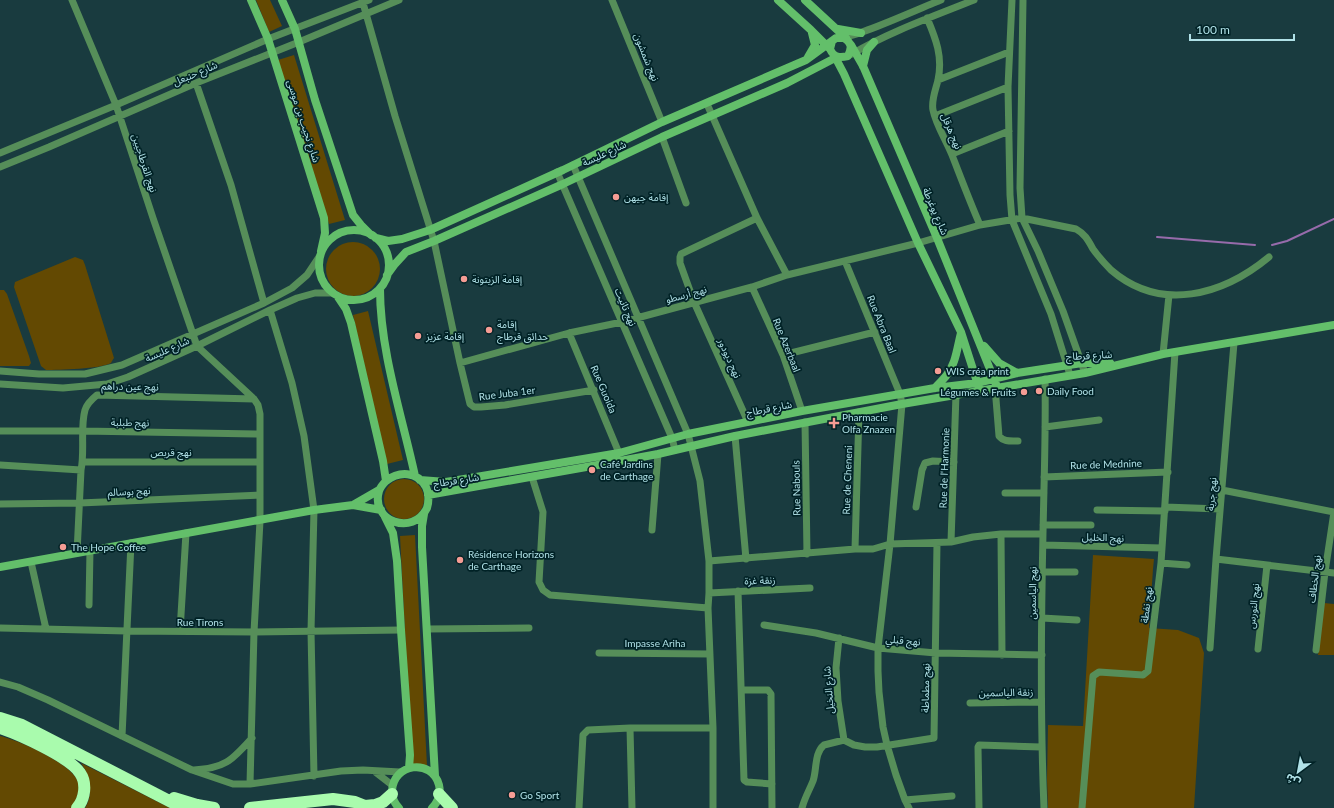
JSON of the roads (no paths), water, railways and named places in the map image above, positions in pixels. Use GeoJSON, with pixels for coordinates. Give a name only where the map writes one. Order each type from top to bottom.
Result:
{"type":"FeatureCollection","features":[{"type":"Feature","properties":{"kind":"highway"},"geometry":{"type":"LineString","coordinates":[[0,718],[22,725],[182,808]]}},
{"type":"Feature","properties":{"kind":"highway"},"geometry":{"type":"LineString","coordinates":[[0,728],[18,734],[67,760],[80,773],[84,783],[84,795],[77,808]]}},
{"type":"Feature","properties":{"kind":"highway"},"geometry":{"type":"LineString","coordinates":[[125,778],[184,801],[214,808]]}},
{"type":"Feature","properties":{"kind":"highway"},"geometry":{"type":"LineString","coordinates":[[250,808],[333,799],[355,802],[365,806],[383,802],[392,789]]}},
{"type":"Feature","properties":{"kind":"highway"},"geometry":{"type":"LineString","coordinates":[[439,794],[452,808]]}},
{"type":"Feature","properties":{"kind":"street","name":"نهج القرطاجيين"},"geometry":{"type":"LineString","coordinates":[[72,0],[116,105],[197,346]]}},
{"type":"Feature","properties":{"kind":"street","name":"شارع نجيب بن موسى"},"geometry":{"type":"LineString","coordinates":[[251,0],[268,39],[324,218],[325,233],[320,254]]}},
{"type":"Feature","properties":{"kind":"street"},"geometry":{"type":"LineString","coordinates":[[282,0],[295,29],[324,128],[353,215],[361,225],[382,244],[386,251],[389,263],[387,275],[380,289],[371,296],[360,300],[349,300],[335,295]]}},
{"type":"Feature","properties":{"kind":"street","name":"شارع حنبعل"},"geometry":{"type":"LineString","coordinates":[[0,166],[49,147],[196,83],[399,0]]}},
{"type":"Feature","properties":{"kind":"street","name":"نهج شمشون"},"geometry":{"type":"LineString","coordinates":[[612,0],[662,122]]}},
{"type":"Feature","properties":{"kind":"street"},"geometry":{"type":"LineString","coordinates":[[778,0],[833,51],[918,243],[961,332],[979,386]]}},
{"type":"Feature","properties":{"kind":"street","name":"شارع يوغرطة"},"geometry":{"type":"LineString","coordinates":[[805,0],[836,28],[863,66],[937,238],[995,384]]}},
{"type":"Feature","properties":{"kind":"street"},"geometry":{"type":"LineString","coordinates":[[848,45],[861,33],[940,0]]}},
{"type":"Feature","properties":{"kind":"street"},"geometry":{"type":"LineString","coordinates":[[833,51],[848,45],[874,42],[927,18],[974,0]]}},
{"type":"Feature","properties":{"kind":"street"},"geometry":{"type":"LineString","coordinates":[[1012,0],[1008,87],[1010,195],[1012,220],[1051,314],[1070,374]]}},
{"type":"Feature","properties":{"kind":"street"},"geometry":{"type":"LineString","coordinates":[[1022,0],[1020,188],[1022,218],[1038,251],[1085,372]]}},
{"type":"Feature","properties":{"kind":"street","name":"شارع حنبعل"},"geometry":{"type":"LineString","coordinates":[[0,153],[116,105],[268,39],[366,1]]}},
{"type":"Feature","properties":{"kind":"street","name":"Rue Juba 1er"},"geometry":{"type":"LineString","coordinates":[[366,1],[366,13],[395,116],[434,242],[470,404],[474,407],[504,405],[594,390]]}},
{"type":"Feature","properties":{"kind":"street","name":"نهج هرقل"},"geometry":{"type":"LineString","coordinates":[[927,18],[937,41],[940,60],[933,107],[935,116],[952,154],[980,225]]}},
{"type":"Feature","properties":{"kind":"street"},"geometry":{"type":"LineString","coordinates":[[836,28],[861,33]]}},
{"type":"Feature","properties":{"kind":"street"},"geometry":{"type":"LineString","coordinates":[[806,60],[815,45],[812,30]]}},
{"type":"Feature","properties":{"kind":"street"},"geometry":{"type":"LineString","coordinates":[[833,51],[836,38],[848,45]]}},
{"type":"Feature","properties":{"kind":"street"},"geometry":{"type":"LineString","coordinates":[[863,66],[867,50],[874,42]]}},
{"type":"Feature","properties":{"kind":"street","name":"شارع عليسة"},"geometry":{"type":"LineString","coordinates":[[373,236],[388,241],[430,230],[573,165],[662,122],[707,104],[806,60],[833,51]]}},
{"type":"Feature","properties":{"kind":"street","name":"شارع عليسة"},"geometry":{"type":"LineString","coordinates":[[387,275],[406,252],[434,242],[563,184],[662,137],[819,68],[833,51]]}},
{"type":"Feature","properties":{"kind":"street"},"geometry":{"type":"LineString","coordinates":[[938,80],[1009,52]]}},
{"type":"Feature","properties":{"kind":"street"},"geometry":{"type":"LineString","coordinates":[[819,68],[830,63],[839,66],[844,74]]}},
{"type":"Feature","properties":{"kind":"street"},"geometry":{"type":"LineString","coordinates":[[196,83],[231,185],[264,302]]}},
{"type":"Feature","properties":{"kind":"street"},"geometry":{"type":"LineString","coordinates":[[935,116],[1008,87]]}},
{"type":"Feature","properties":{"kind":"street"},"geometry":{"type":"LineString","coordinates":[[707,104],[756,218],[787,275]]}},
{"type":"Feature","properties":{"kind":"street"},"geometry":{"type":"LineString","coordinates":[[952,154],[1009,131]]}},
{"type":"Feature","properties":{"kind":"street"},"geometry":{"type":"LineString","coordinates":[[662,137],[686,203]]}},
{"type":"Feature","properties":{"kind":"street"},"geometry":{"type":"LineString","coordinates":[[573,165],[688,434],[700,481],[710,593],[708,608],[713,728],[713,808]]}},
{"type":"Feature","properties":{"kind":"street","name":"نهج تانيت"},"geometry":{"type":"LineString","coordinates":[[557,172],[672,438],[675,450]]}},
{"type":"Feature","properties":{"kind":"street","name":"نهج ديودور"},"geometry":{"type":"LineString","coordinates":[[748,422],[694,302],[680,263],[680,257],[682,254],[756,218]]}},
{"type":"Feature","properties":{"kind":"street"},"geometry":{"type":"LineString","coordinates":[[1022,218],[1076,229],[1082,233],[1102,260],[1121,277],[1144,289],[1169,295],[1193,294],[1223,286],[1250,272],[1269,257]]}},
{"type":"Feature","properties":{"kind":"street","name":"نهج أرسطو"},"geometry":{"type":"LineString","coordinates":[[460,363],[569,333],[622,322],[752,287],[787,275],[918,243],[980,225],[1022,218]]}},
{"type":"Feature","properties":{"kind":"street"},"geometry":{"type":"LineString","coordinates":[[373,236],[363,231],[355,230],[347,230],[339,233],[326,244],[320,254],[318,265],[327,287],[346,309],[351,323],[383,461],[386,481]]}},
{"type":"Feature","properties":{"kind":"street","name":"شارع عليسة"},"geometry":{"type":"LineString","coordinates":[[0,371],[45,374],[85,374],[122,365],[264,302],[292,288],[307,275],[320,254]]}},
{"type":"Feature","properties":{"kind":"street","name":"Rue Abra Baal"},"geometry":{"type":"LineString","coordinates":[[846,261],[900,394],[902,404],[890,544],[878,648],[879,692],[883,727],[887,745],[905,800],[910,808]]}},
{"type":"Feature","properties":{"kind":"street","name":"Rue Azerbaal"},"geometry":{"type":"LineString","coordinates":[[752,287],[783,356],[802,411]]}},
{"type":"Feature","properties":{"kind":"street"},"geometry":{"type":"LineString","coordinates":[[380,289],[380,308],[398,408],[417,478]]}},
{"type":"Feature","properties":{"kind":"street","name":"شارع عليسة"},"geometry":{"type":"LineString","coordinates":[[0,384],[63,388],[107,384],[128,377],[197,346],[270,310],[305,295],[315,293],[335,295]]}},
{"type":"Feature","properties":{"kind":"street"},"geometry":{"type":"LineString","coordinates":[[1163,354],[1169,295]]}},
{"type":"Feature","properties":{"kind":"street"},"geometry":{"type":"LineString","coordinates":[[270,310],[292,383],[304,436],[314,510],[311,631],[314,776]]}},
{"type":"Feature","properties":{"kind":"street","name":"شارع قرطاج"},"geometry":{"type":"LineString","coordinates":[[417,478],[446,482],[619,453],[688,434],[802,411],[935,388],[979,386],[1045,379],[1085,372],[1163,354],[1334,325]]}},
{"type":"Feature","properties":{"kind":"street"},"geometry":{"type":"LineString","coordinates":[[783,356],[875,332]]}},
{"type":"Feature","properties":{"kind":"street"},"geometry":{"type":"LineString","coordinates":[[935,388],[950,371],[961,332]]}},
{"type":"Feature","properties":{"kind":"street","name":"Rue Guoida"},"geometry":{"type":"LineString","coordinates":[[569,333],[619,453]]}},
{"type":"Feature","properties":{"kind":"street"},"geometry":{"type":"LineString","coordinates":[[976,337],[998,363],[1017,373]]}},
{"type":"Feature","properties":{"kind":"street","name":"نهج جربة"},"geometry":{"type":"LineString","coordinates":[[1210,648],[1234,343]]}},
{"type":"Feature","properties":{"kind":"street"},"geometry":{"type":"LineString","coordinates":[[197,346],[254,399],[258,405],[260,414],[260,521],[254,632],[250,784]]}},
{"type":"Feature","properties":{"kind":"street","name":"نهج نفطة"},"geometry":{"type":"LineString","coordinates":[[1082,808],[1093,676],[1099,672],[1143,675],[1148,671],[1161,562],[1175,352]]}},
{"type":"Feature","properties":{"kind":"street","name":"شارع قرطاج"},"geometry":{"type":"LineString","coordinates":[[995,384],[1017,373],[1082,363],[1123,363]]}},
{"type":"Feature","properties":{"kind":"street","name":"نهج الياسمين"},"geometry":{"type":"LineString","coordinates":[[1044,808],[1041,747],[1043,525],[1046,427],[1045,379]]}},
{"type":"Feature","properties":{"kind":"street"},"geometry":{"type":"LineString","coordinates":[[995,384],[1000,436],[1006,441],[1018,441]]}},
{"type":"Feature","properties":{"kind":"street","name":"شارع قرطاج"},"geometry":{"type":"LineString","coordinates":[[428,495],[658,454],[804,422],[956,394],[979,386]]}},
{"type":"Feature","properties":{"kind":"street","name":"Rue de l'Harmonie"},"geometry":{"type":"LineString","coordinates":[[951,542],[956,394]]}},
{"type":"Feature","properties":{"kind":"street","name":"نهج عين دراهم"},"geometry":{"type":"LineString","coordinates":[[77,553],[81,470],[83,462],[83,431],[85,409],[90,401],[97,395],[254,399]]}},
{"type":"Feature","properties":{"kind":"street","name":"Rue de Cheneni"},"geometry":{"type":"LineString","coordinates":[[855,549],[860,412]]}},
{"type":"Feature","properties":{"kind":"street"},"geometry":{"type":"LineString","coordinates":[[1046,427],[1099,420]]}},
{"type":"Feature","properties":{"kind":"street","name":"Rue Nabouls"},"geometry":{"type":"LineString","coordinates":[[804,422],[807,554]]}},
{"type":"Feature","properties":{"kind":"street","name":"نهج طبلبة"},"geometry":{"type":"LineString","coordinates":[[0,431],[259,434]]}},
{"type":"Feature","properties":{"kind":"street"},"geometry":{"type":"LineString","coordinates":[[736,436],[746,559]]}},
{"type":"Feature","properties":{"kind":"street"},"geometry":{"type":"LineString","coordinates":[[652,530],[658,454]]}},
{"type":"Feature","properties":{"kind":"street"},"geometry":{"type":"LineString","coordinates":[[916,507],[922,470],[925,463],[933,461],[954,462]]}},
{"type":"Feature","properties":{"kind":"street","name":"نهج قربص"},"geometry":{"type":"LineString","coordinates":[[83,462],[260,462]]}},
{"type":"Feature","properties":{"kind":"street"},"geometry":{"type":"LineString","coordinates":[[0,465],[81,470]]}},
{"type":"Feature","properties":{"kind":"street","name":"Rue de Mednine"},"geometry":{"type":"LineString","coordinates":[[1044,477],[1168,472]]}},
{"type":"Feature","properties":{"kind":"street"},"geometry":{"type":"LineString","coordinates":[[353,505],[379,490],[392,476],[399,474],[407,474],[417,478],[426,487],[428,505],[424,514],[422,526],[422,547],[435,776],[438,782],[439,794],[438,800],[432,808]]}},
{"type":"Feature","properties":{"kind":"street"},"geometry":{"type":"LineString","coordinates":[[532,477],[543,512],[539,582],[543,590],[550,595],[708,608]]}},
{"type":"Feature","properties":{"kind":"street"},"geometry":{"type":"LineString","coordinates":[[379,490],[378,500],[393,533],[397,561],[410,755],[409,768]]}},
{"type":"Feature","properties":{"kind":"street"},"geometry":{"type":"LineString","coordinates":[[1222,490],[1334,512]]}},
{"type":"Feature","properties":{"kind":"street"},"geometry":{"type":"LineString","coordinates":[[1005,493],[1044,493]]}},
{"type":"Feature","properties":{"kind":"street","name":"نهج بوسالم"},"geometry":{"type":"LineString","coordinates":[[0,504],[80,503],[260,495]]}},
{"type":"Feature","properties":{"kind":"street"},"geometry":{"type":"LineString","coordinates":[[0,567],[314,510],[353,505],[383,513],[394,523],[405,524],[416,521],[424,514]]}},
{"type":"Feature","properties":{"kind":"street"},"geometry":{"type":"LineString","coordinates":[[1097,510],[1220,509]]}},
{"type":"Feature","properties":{"kind":"street","name":"نهج الخطاف"},"geometry":{"type":"LineString","coordinates":[[1316,650],[1334,512]]}},
{"type":"Feature","properties":{"kind":"street"},"geometry":{"type":"LineString","coordinates":[[1043,525],[1091,524]]}},
{"type":"Feature","properties":{"kind":"street"},"geometry":{"type":"LineString","coordinates":[[180,632],[186,533]]}},
{"type":"Feature","properties":{"kind":"street"},"geometry":{"type":"LineString","coordinates":[[708,562],[855,549],[873,549],[890,544],[951,542],[973,537],[1001,534],[1043,534]]}},
{"type":"Feature","properties":{"kind":"street"},"geometry":{"type":"LineString","coordinates":[[1001,534],[1002,655]]}},
{"type":"Feature","properties":{"kind":"street"},"geometry":{"type":"LineString","coordinates":[[122,736],[131,543]]}},
{"type":"Feature","properties":{"kind":"street","name":"نهج مطماطة"},"geometry":{"type":"LineString","coordinates":[[887,745],[934,738],[937,543]]}},
{"type":"Feature","properties":{"kind":"street","name":"نهج الخليل"},"geometry":{"type":"LineString","coordinates":[[1043,545],[1162,548]]}},
{"type":"Feature","properties":{"kind":"street"},"geometry":{"type":"LineString","coordinates":[[89,605],[90,550]]}},
{"type":"Feature","properties":{"kind":"street"},"geometry":{"type":"LineString","coordinates":[[1216,559],[1334,573]]}},
{"type":"Feature","properties":{"kind":"street"},"geometry":{"type":"LineString","coordinates":[[31,562],[46,629]]}},
{"type":"Feature","properties":{"kind":"street"},"geometry":{"type":"LineString","coordinates":[[1161,562],[1187,565]]}},
{"type":"Feature","properties":{"kind":"street","name":"نهج النورس"},"geometry":{"type":"LineString","coordinates":[[1258,649],[1267,565]]}},
{"type":"Feature","properties":{"kind":"street"},"geometry":{"type":"LineString","coordinates":[[1043,572],[1075,572]]}},
{"type":"Feature","properties":{"kind":"street","name":"زنقة غزة"},"geometry":{"type":"LineString","coordinates":[[710,593],[810,588]]}},
{"type":"Feature","properties":{"kind":"street"},"geometry":{"type":"LineString","coordinates":[[738,591],[744,780],[745,782],[749,783],[772,784]]}},
{"type":"Feature","properties":{"kind":"street"},"geometry":{"type":"LineString","coordinates":[[1042,618],[1077,620]]}},
{"type":"Feature","properties":{"kind":"street","name":"نهج قبلي"},"geometry":{"type":"LineString","coordinates":[[764,625],[816,633],[878,648],[936,653],[1042,655]]}},
{"type":"Feature","properties":{"kind":"street","name":"Rue Tirons"},"geometry":{"type":"LineString","coordinates":[[0,628],[180,632],[401,630]]}},
{"type":"Feature","properties":{"kind":"street"},"geometry":{"type":"LineString","coordinates":[[427,629],[529,628]]}},
{"type":"Feature","properties":{"kind":"street","name":"شارع النخيل"},"geometry":{"type":"LineString","coordinates":[[839,638],[836,668],[838,701],[844,740]]}},
{"type":"Feature","properties":{"kind":"street","name":"Impasse Ariha"},"geometry":{"type":"LineString","coordinates":[[599,653],[710,654]]}},
{"type":"Feature","properties":{"kind":"street"},"geometry":{"type":"LineString","coordinates":[[0,682],[18,686],[192,770],[233,784],[250,784],[341,771],[374,770],[400,772],[409,768],[419,767],[435,776]]}},
{"type":"Feature","properties":{"kind":"street"},"geometry":{"type":"LineString","coordinates":[[742,690],[768,690],[771,694],[772,808]]}},
{"type":"Feature","properties":{"kind":"street","name":"زنقة الياسمين"},"geometry":{"type":"LineString","coordinates":[[970,703],[1042,702]]}},
{"type":"Feature","properties":{"kind":"street"},"geometry":{"type":"LineString","coordinates":[[579,808],[583,735],[588,730],[630,728],[713,728]]}},
{"type":"Feature","properties":{"kind":"street"},"geometry":{"type":"LineString","coordinates":[[630,728],[632,808]]}},
{"type":"Feature","properties":{"kind":"street"},"geometry":{"type":"LineString","coordinates":[[192,770],[211,769],[228,762],[252,738]]}},
{"type":"Feature","properties":{"kind":"street"},"geometry":{"type":"LineString","coordinates":[[802,808],[807,791],[813,780],[818,756],[822,746],[844,740],[854,745],[865,747],[887,745]]}},
{"type":"Feature","properties":{"kind":"street"},"geometry":{"type":"LineString","coordinates":[[979,808],[979,745],[1041,747]]}},
{"type":"Feature","properties":{"kind":"street"},"geometry":{"type":"LineString","coordinates":[[374,770],[392,789]]}},
{"type":"Feature","properties":{"kind":"street"},"geometry":{"type":"LineString","coordinates":[[399,808],[394,800],[392,789],[400,772]]}},
{"type":"Feature","properties":{"kind":"street"},"geometry":{"type":"LineString","coordinates":[[905,800],[952,796]]}},
{"type":"Feature","properties":{"kind":"waterway"},"geometry":{"type":"LineString","coordinates":[[1272,245],[1287,241],[1334,219]]}},
{"type":"Feature","properties":{"kind":"waterway"},"geometry":{"type":"LineString","coordinates":[[1157,237],[1255,245]]}},
{"type":"Feature","properties":{"kind":"place","name":"إقامة جيهن"},"geometry":{"type":"Point","coordinates":[616,197]}},
{"type":"Feature","properties":{"kind":"place","name":"إقامة الزيتونة"},"geometry":{"type":"Point","coordinates":[464,279]}},
{"type":"Feature","properties":{"kind":"place","name":"إقامة حدائق قرطاج"},"geometry":{"type":"Point","coordinates":[489,330]}},
{"type":"Feature","properties":{"kind":"place","name":"إقامة عزيز"},"geometry":{"type":"Point","coordinates":[418,336]}},
{"type":"Feature","properties":{"kind":"place","name":"WIS créa print"},"geometry":{"type":"Point","coordinates":[938,371]}},
{"type":"Feature","properties":{"kind":"place","name":"Daily Food"},"geometry":{"type":"Point","coordinates":[1039,391]}},
{"type":"Feature","properties":{"kind":"place","name":"Légumes & Fruits"},"geometry":{"type":"Point","coordinates":[1024,392]}},
{"type":"Feature","properties":{"kind":"place","name":"Pharmacie Olfa Znazen"},"geometry":{"type":"Point","coordinates":[834,423]}},
{"type":"Feature","properties":{"kind":"place","name":"Café Jardins de Carthage"},"geometry":{"type":"Point","coordinates":[592,470]}},
{"type":"Feature","properties":{"kind":"place","name":"The Hope Coffee"},"geometry":{"type":"Point","coordinates":[63,547]}},
{"type":"Feature","properties":{"kind":"place","name":"Résidence Horizons de Carthage"},"geometry":{"type":"Point","coordinates":[460,560]}},
{"type":"Feature","properties":{"kind":"place","name":"Go Sport"},"geometry":{"type":"Point","coordinates":[512,795]}}]}
